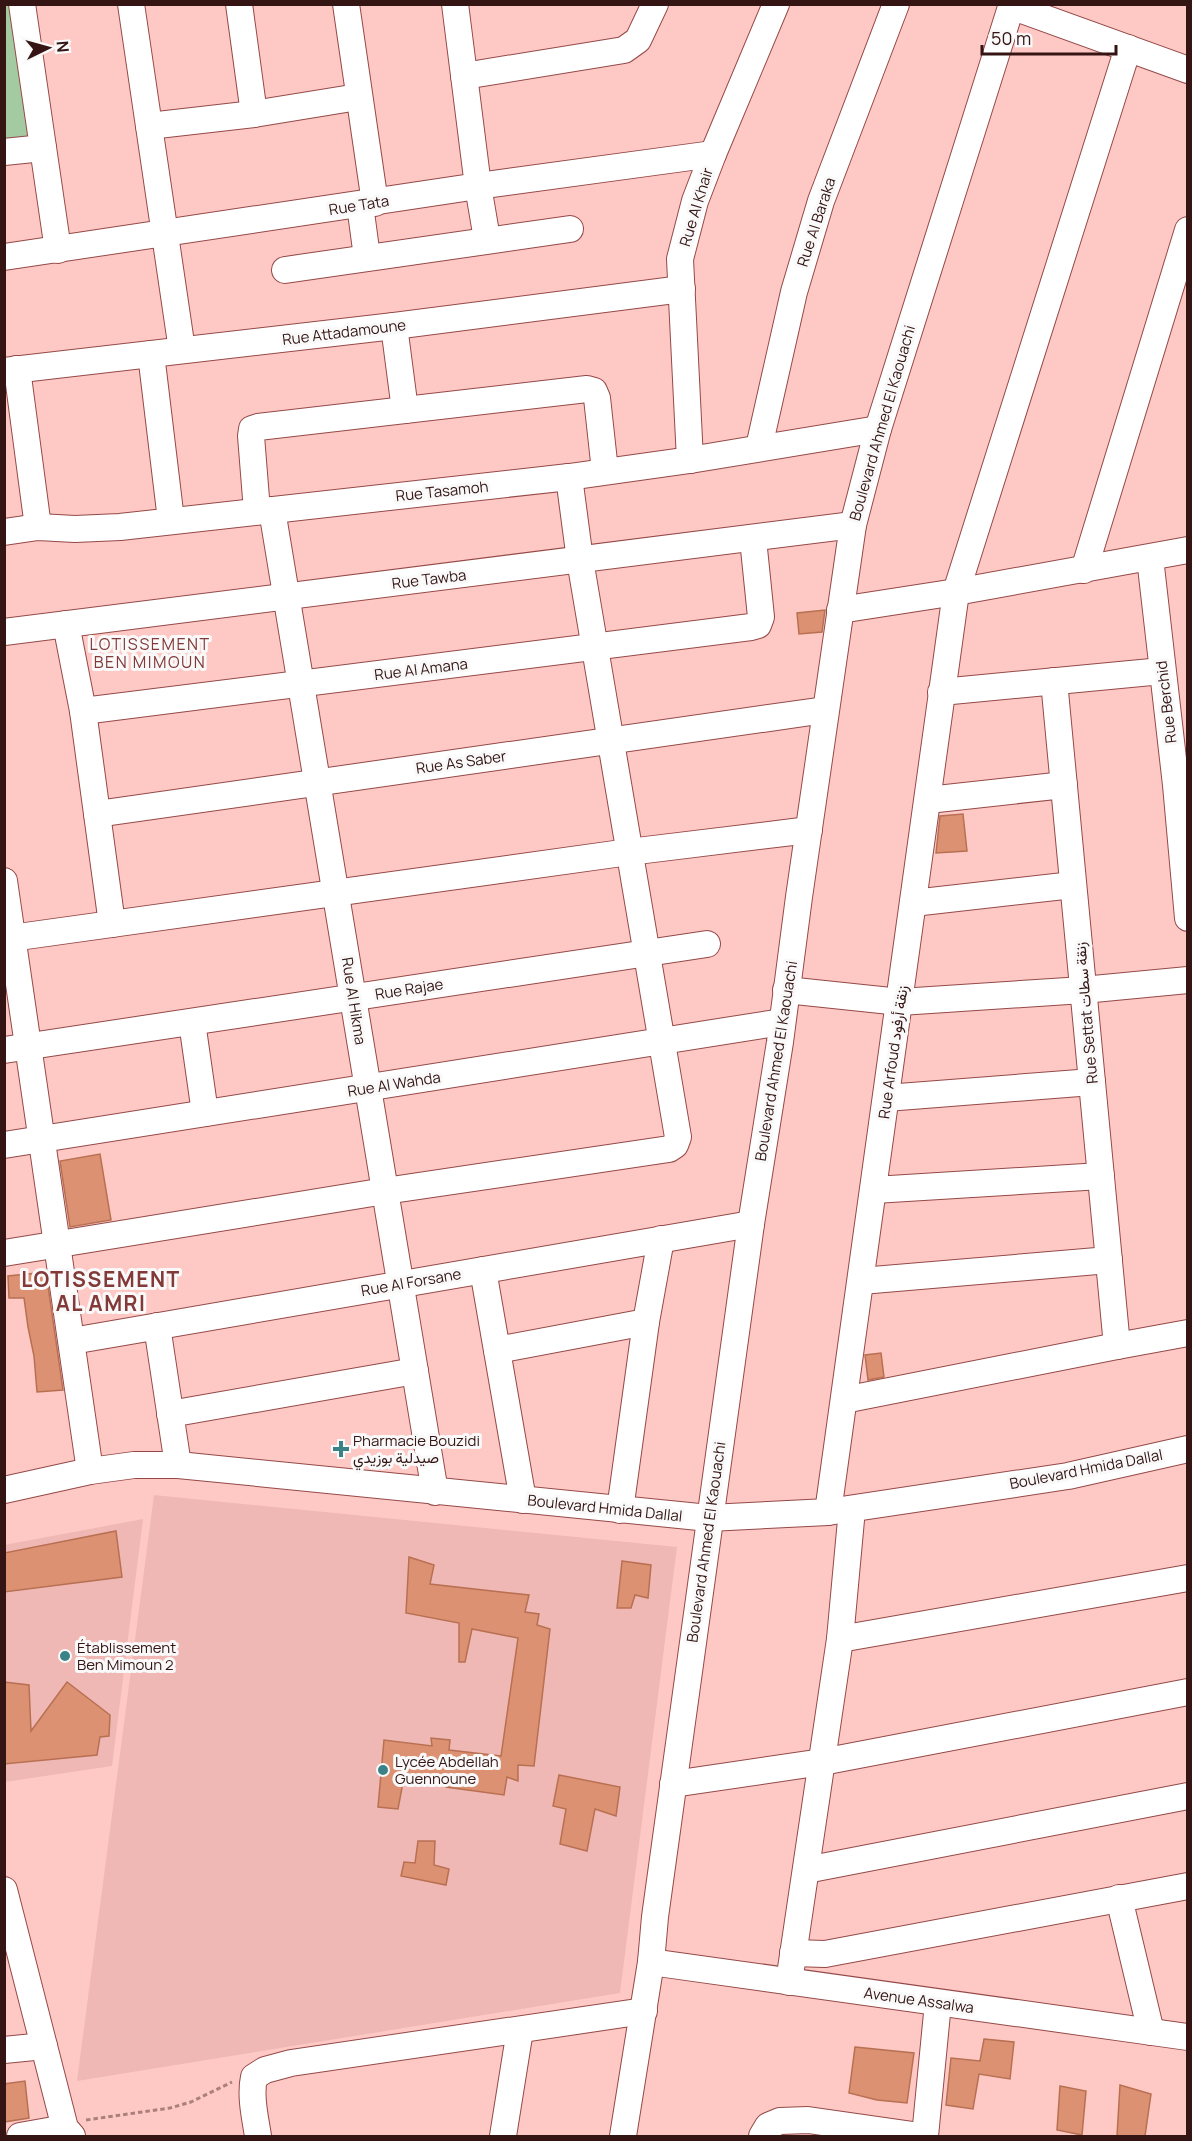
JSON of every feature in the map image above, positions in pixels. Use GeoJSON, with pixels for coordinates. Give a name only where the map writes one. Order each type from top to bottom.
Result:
{"type":"FeatureCollection","features":[{"type":"Feature","properties":{"kind":"street"},"geometry":{"type":"LineString","coordinates":[[22,4],[58,250]]}},
{"type":"Feature","properties":{"kind":"street"},"geometry":{"type":"LineString","coordinates":[[131,4],[182,350]]}},
{"type":"Feature","properties":{"kind":"street"},"geometry":{"type":"LineString","coordinates":[[239,4],[254,114]]}},
{"type":"Feature","properties":{"kind":"street"},"geometry":{"type":"LineString","coordinates":[[346,4],[358,97],[367,204],[368,257]]}},
{"type":"Feature","properties":{"kind":"street"},"geometry":{"type":"LineString","coordinates":[[455,4],[478,186],[488,239]]}},
{"type":"Feature","properties":{"kind":"street"},"geometry":{"type":"LineString","coordinates":[[464,76],[624,50],[638,40],[655,4]]}},
{"type":"Feature","properties":{"kind":"street","name":"Rue Al Khair"},"geometry":{"type":"LineString","coordinates":[[690,460],[680,259],[695,201],[776,4]]}},
{"type":"Feature","properties":{"kind":"street","name":"Rue Al Baraka"},"geometry":{"type":"LineString","coordinates":[[759,447],[794,292],[821,201],[896,4]]}},
{"type":"Feature","properties":{"kind":"street"},"geometry":{"type":"LineString","coordinates":[[1012,5],[1188,70]]}},
{"type":"Feature","properties":{"kind":"street","name":"Boulevard Ahmed El Kaouachi"},"geometry":{"type":"LineString","coordinates":[[623,2136],[651,1962],[709,1518],[853,525],[878,429],[1012,5]]}},
{"type":"Feature","properties":{"kind":"street","name":"Rue Arfoud زنقة أرفود"},"geometry":{"type":"LineString","coordinates":[[789,1982],[840,1640],[840,1510],[844,1400],[956,592],[1128,48]]}},
{"type":"Feature","properties":{"kind":"street"},"geometry":{"type":"LineString","coordinates":[[149,126],[254,114],[358,97]]}},
{"type":"Feature","properties":{"kind":"street"},"geometry":{"type":"LineString","coordinates":[[4,152],[43,148]]}},
{"type":"Feature","properties":{"kind":"street","name":"Rue Tata"},"geometry":{"type":"LineString","coordinates":[[4,257],[478,186],[713,154]]}},
{"type":"Feature","properties":{"kind":"street"},"geometry":{"type":"LineString","coordinates":[[285,270],[570,229]]}},
{"type":"Feature","properties":{"kind":"street"},"geometry":{"type":"LineString","coordinates":[[1084,570],[1188,230]]}},
{"type":"Feature","properties":{"kind":"street","name":"Rue Attadamoune"},"geometry":{"type":"LineString","coordinates":[[11,370],[394,326],[682,289]]}},
{"type":"Feature","properties":{"kind":"street"},"geometry":{"type":"LineString","coordinates":[[394,326],[405,410],[587,389],[594,391],[597,398],[605,471]]}},
{"type":"Feature","properties":{"kind":"street"},"geometry":{"type":"LineString","coordinates":[[151,354],[171,520]]}},
{"type":"Feature","properties":{"kind":"street"},"geometry":{"type":"LineString","coordinates":[[11,370],[38,527]]}},
{"type":"Feature","properties":{"kind":"street","name":"Rue Al Hikma"},"geometry":{"type":"LineString","coordinates":[[405,410],[258,427],[252,429],[251,436],[265,510],[286,596],[302,683],[435,1492]]}},
{"type":"Feature","properties":{"kind":"street","name":"Rue Tasamoh"},"geometry":{"type":"LineString","coordinates":[[4,532],[38,527],[75,529],[120,527],[569,477],[878,429]]}},
{"type":"Feature","properties":{"kind":"street"},"geometry":{"type":"LineString","coordinates":[[4,1253],[385,1191],[669,1149],[675,1145],[678,1137],[594,647],[569,477]]}},
{"type":"Feature","properties":{"kind":"street","name":"Rue Tawba"},"geometry":{"type":"LineString","coordinates":[[4,632],[853,525]]}},
{"type":"Feature","properties":{"kind":"street","name":"Rue Al Amana"},"geometry":{"type":"LineString","coordinates":[[83,711],[758,625],[761,617],[753,539]]}},
{"type":"Feature","properties":{"kind":"street"},"geometry":{"type":"LineString","coordinates":[[840,610],[1150,558],[1186,547]]}},
{"type":"Feature","properties":{"kind":"street","name":"Rue Berchid"},"geometry":{"type":"LineString","coordinates":[[1150,558],[1162,671],[1182,784],[1188,918]]}},
{"type":"Feature","properties":{"kind":"street"},"geometry":{"type":"LineString","coordinates":[[66,624],[83,711],[112,924]]}},
{"type":"Feature","properties":{"kind":"street"},"geometry":{"type":"LineString","coordinates":[[941,692],[1162,671]]}},
{"type":"Feature","properties":{"kind":"street","name":"Rue Settat زنقة سطات"},"geometry":{"type":"LineString","coordinates":[[1054,681],[1117,1346]]}},
{"type":"Feature","properties":{"kind":"street","name":"Rue As Saber"},"geometry":{"type":"LineString","coordinates":[[97,814],[825,710]]}},
{"type":"Feature","properties":{"kind":"street"},"geometry":{"type":"LineString","coordinates":[[928,800],[1064,785]]}},
{"type":"Feature","properties":{"kind":"street"},"geometry":{"type":"LineString","coordinates":[[9,939],[629,852],[808,830]]}},
{"type":"Feature","properties":{"kind":"street"},"geometry":{"type":"LineString","coordinates":[[4,881],[16,1048],[43,1139],[90,1471]]}},
{"type":"Feature","properties":{"kind":"street"},"geometry":{"type":"LineString","coordinates":[[913,903],[1073,885]]}},
{"type":"Feature","properties":{"kind":"street","name":"Rue Rajae"},"geometry":{"type":"LineString","coordinates":[[16,1048],[707,944]]}},
{"type":"Feature","properties":{"kind":"street"},"geometry":{"type":"LineString","coordinates":[[786,990],[900,1002],[1083,990],[1188,980]]}},
{"type":"Feature","properties":{"kind":"street"},"geometry":{"type":"LineString","coordinates":[[192,1022],[205,1113]]}},
{"type":"Feature","properties":{"kind":"street","name":"Rue Al Wahda"},"geometry":{"type":"LineString","coordinates":[[4,1145],[782,1022]]}},
{"type":"Feature","properties":{"kind":"street"},"geometry":{"type":"LineString","coordinates":[[886,1098],[1092,1082]]}},
{"type":"Feature","properties":{"kind":"street"},"geometry":{"type":"LineString","coordinates":[[874,1190],[1101,1176]]}},
{"type":"Feature","properties":{"kind":"street","name":"Rue Al Forsane"},"geometry":{"type":"LineString","coordinates":[[72,1341],[751,1224]]}},
{"type":"Feature","properties":{"kind":"street"},"geometry":{"type":"LineString","coordinates":[[620,1510],[646,1322],[662,1239]]}},
{"type":"Feature","properties":{"kind":"street"},"geometry":{"type":"LineString","coordinates":[[861,1281],[1109,1260]]}},
{"type":"Feature","properties":{"kind":"street"},"geometry":{"type":"LineString","coordinates":[[483,1270],[523,1500]]}},
{"type":"Feature","properties":{"kind":"street"},"geometry":{"type":"LineString","coordinates":[[497,1350],[646,1322]]}},
{"type":"Feature","properties":{"kind":"street"},"geometry":{"type":"LineString","coordinates":[[157,1326],[178,1465]]}},
{"type":"Feature","properties":{"kind":"street"},"geometry":{"type":"LineString","coordinates":[[844,1400],[1188,1334]]}},
{"type":"Feature","properties":{"kind":"street"},"geometry":{"type":"LineString","coordinates":[[170,1414],[415,1371]]}},
{"type":"Feature","properties":{"kind":"street","name":"Boulevard Hmida Dallal"},"geometry":{"type":"LineString","coordinates":[[6,1485],[134,1465],[178,1465],[709,1518],[840,1510],[1068,1476],[1188,1449]]}},
{"type":"Feature","properties":{"kind":"street"},"geometry":{"type":"LineString","coordinates":[[840,1640],[1188,1578]]}},
{"type":"Feature","properties":{"kind":"street"},"geometry":{"type":"LineString","coordinates":[[673,1784],[822,1762],[1188,1692]]}},
{"type":"Feature","properties":{"kind":"street"},"geometry":{"type":"LineString","coordinates":[[806,1870],[1188,1796]]}},
{"type":"Feature","properties":{"kind":"street"},"geometry":{"type":"LineString","coordinates":[[793,1953],[825,1954],[1188,1886]]}},
{"type":"Feature","properties":{"kind":"street"},"geometry":{"type":"LineString","coordinates":[[4,1890],[67,2129],[20,2136]]}},
{"type":"Feature","properties":{"kind":"street"},"geometry":{"type":"LineString","coordinates":[[1119,1898],[1151,2032]]}},
{"type":"Feature","properties":{"kind":"street"},"geometry":{"type":"LineString","coordinates":[[849,1949],[850,1991]]}},
{"type":"Feature","properties":{"kind":"street","name":"Avenue Assalwa"},"geometry":{"type":"LineString","coordinates":[[651,1962],[1188,2037]]}},
{"type":"Feature","properties":{"kind":"street"},"geometry":{"type":"LineString","coordinates":[[925,2136],[938,2003]]}},
{"type":"Feature","properties":{"kind":"street"},"geometry":{"type":"LineString","coordinates":[[258,2136],[252,2096],[254,2076],[266,2070],[291,2063],[644,2011]]}},
{"type":"Feature","properties":{"kind":"street"},"geometry":{"type":"LineString","coordinates":[[503,2136],[520,2030]]}},
{"type":"Feature","properties":{"kind":"street"},"geometry":{"type":"LineString","coordinates":[[4,2050],[44,2046]]}},
{"type":"Feature","properties":{"kind":"street"},"geometry":{"type":"LineString","coordinates":[[762,2136],[768,2126],[780,2121],[808,2120],[920,2136]]}},
{"type":"Feature","properties":{"kind":"path"},"geometry":{"type":"LineString","coordinates":[[67,2129],[170,2108],[191,2102],[231,2082],[254,2076]]}},
{"type":"Feature","properties":{"kind":"shaded area","name":"Lycée Abdellah Guennoune"},"geometry":{"type":"Polygon","coordinates":[[[154,1495],[677,1547],[620,1993],[77,2081],[154,1495]]]}},
{"type":"Feature","properties":{"kind":"shaded area","name":"Établissement Ben Mimoun 2"},"geometry":{"type":"Polygon","coordinates":[[[143,1519],[112,1766],[5,1782],[4,1545],[143,1519]]]}},
{"type":"Feature","properties":{"kind":"green space"},"geometry":{"type":"Polygon","coordinates":[[[5,5],[14,5],[32,137],[5,141],[5,5]]]}},
{"type":"Feature","properties":{"kind":"building"},"geometry":{"type":"Polygon","coordinates":[[[825,610],[822,632],[799,634],[797,613],[825,610]]]}},
{"type":"Feature","properties":{"kind":"building"},"geometry":{"type":"Polygon","coordinates":[[[963,814],[967,851],[936,853],[940,816],[963,814]]]}},
{"type":"Feature","properties":{"kind":"building"},"geometry":{"type":"Polygon","coordinates":[[[100,1154],[111,1220],[70,1227],[60,1161],[100,1154]]]}},
{"type":"Feature","properties":{"kind":"building"},"geometry":{"type":"Polygon","coordinates":[[[46,1272],[63,1390],[37,1392],[34,1356],[24,1298],[9,1298],[8,1276],[46,1272]]]}},
{"type":"Feature","properties":{"kind":"building"},"geometry":{"type":"Polygon","coordinates":[[[881,1353],[884,1377],[868,1380],[865,1355],[881,1353]]]}},
{"type":"Feature","properties":{"kind":"building"},"geometry":{"type":"Polygon","coordinates":[[[116,1531],[122,1577],[4,1592],[4,1553],[116,1531]]]}},
{"type":"Feature","properties":{"kind":"building"},"geometry":{"type":"Polygon","coordinates":[[[409,1557],[434,1565],[430,1584],[529,1595],[525,1612],[539,1614],[537,1625],[550,1629],[534,1766],[518,1765],[518,1781],[507,1777],[504,1795],[446,1787],[446,1784],[404,1777],[398,1809],[378,1807],[384,1740],[432,1746],[431,1738],[450,1740],[449,1750],[501,1756],[518,1638],[472,1629],[465,1662],[459,1662],[459,1623],[406,1613],[409,1557]]]}},
{"type":"Feature","properties":{"kind":"building"},"geometry":{"type":"Polygon","coordinates":[[[622,1561],[651,1565],[648,1598],[635,1595],[631,1608],[617,1608],[622,1561]]]}},
{"type":"Feature","properties":{"kind":"building"},"geometry":{"type":"Polygon","coordinates":[[[4,1682],[29,1685],[31,1731],[67,1682],[110,1715],[109,1736],[100,1737],[97,1755],[4,1764],[4,1682]]]}},
{"type":"Feature","properties":{"kind":"building"},"geometry":{"type":"Polygon","coordinates":[[[559,1775],[620,1787],[616,1816],[595,1809],[587,1851],[560,1844],[566,1809],[553,1806],[559,1775]]]}},
{"type":"Feature","properties":{"kind":"building"},"geometry":{"type":"Polygon","coordinates":[[[418,1841],[435,1841],[434,1865],[449,1869],[446,1885],[401,1876],[404,1862],[415,1863],[418,1841]]]}},
{"type":"Feature","properties":{"kind":"building"},"geometry":{"type":"Polygon","coordinates":[[[984,2039],[1014,2042],[1010,2079],[979,2074],[973,2109],[946,2105],[951,2058],[980,2061],[984,2039]]]}},
{"type":"Feature","properties":{"kind":"building"},"geometry":{"type":"Polygon","coordinates":[[[855,2047],[914,2053],[907,2103],[877,2100],[849,2093],[855,2047]]]}},
{"type":"Feature","properties":{"kind":"building"},"geometry":{"type":"Polygon","coordinates":[[[25,2081],[29,2118],[4,2122],[4,2084],[25,2081]]]}},
{"type":"Feature","properties":{"kind":"building"},"geometry":{"type":"Polygon","coordinates":[[[1120,2085],[1151,2094],[1145,2136],[1117,2136],[1120,2085]]]}},
{"type":"Feature","properties":{"kind":"building"},"geometry":{"type":"Polygon","coordinates":[[[1060,2086],[1086,2091],[1082,2135],[1057,2130],[1060,2086]]]}},
{"type":"Feature","properties":{"kind":"place","name":"Pharmacie Bouzidi صيدلية بوزيدي"},"geometry":{"type":"Point","coordinates":[341,1449]}},
{"type":"Feature","properties":{"kind":"place","name":"Établissement Ben Mimoun 2"},"geometry":{"type":"Point","coordinates":[65,1656]}},
{"type":"Feature","properties":{"kind":"place","name":"Lycée Abdellah Guennoune"},"geometry":{"type":"Point","coordinates":[383,1770]}},
{"type":"Feature","properties":{"kind":"district","name":"LOTISSEMENT BEN MIMOUN"},"geometry":{"type":"Point","coordinates":[150,653]}},
{"type":"Feature","properties":{"kind":"district","name":"LOTISSEMENT AL AMRI"},"geometry":{"type":"Point","coordinates":[101,1291]}}]}
